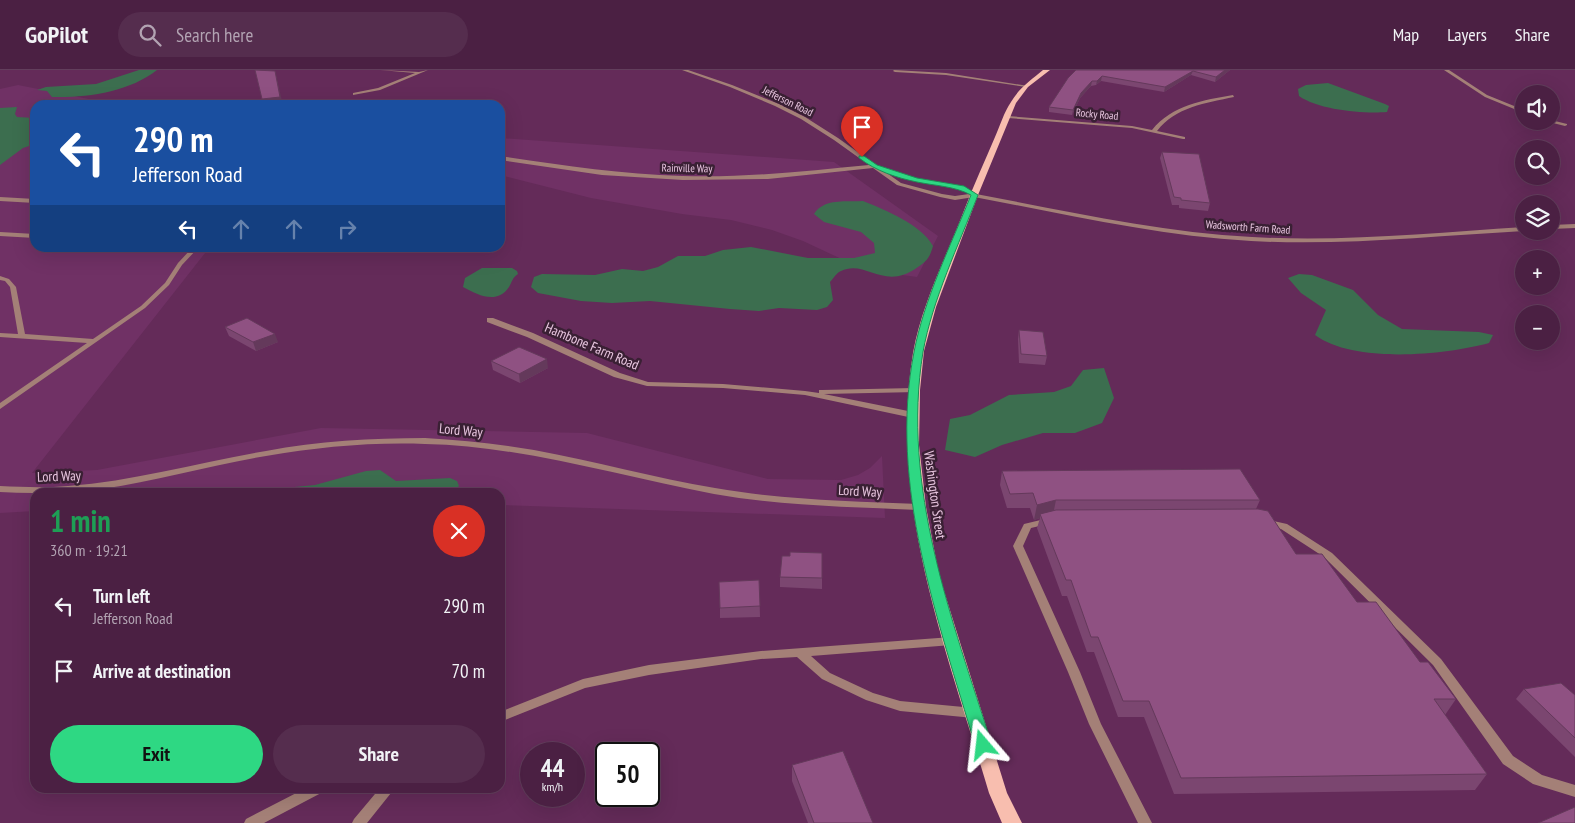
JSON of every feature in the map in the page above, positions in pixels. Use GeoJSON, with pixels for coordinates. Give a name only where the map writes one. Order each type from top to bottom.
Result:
{"type":"FeatureCollection","features":[{"type":"Feature","properties":{"kind":"main road","name":"Washington Street"},"geometry":{"type":"LineString","coordinates":[[1012,823],[998,793],[932,574],[919,507],[913,445],[914,390],[919,352],[931,307],[974,195],[1013,103],[1026,86],[1047,70]]}},
{"type":"Feature","properties":{"kind":"street"},"geometry":{"type":"LineString","coordinates":[[382,70],[420,72]]}},
{"type":"Feature","properties":{"kind":"street"},"geometry":{"type":"LineString","coordinates":[[354,94],[379,89],[426,70]]}},
{"type":"Feature","properties":{"kind":"street","name":"Jefferson Road"},"geometry":{"type":"LineString","coordinates":[[684,70],[731,86],[777,105],[828,133],[892,180],[927,193],[955,198],[974,195]]}},
{"type":"Feature","properties":{"kind":"street"},"geometry":{"type":"LineString","coordinates":[[1446,70],[1486,96],[1515,108]]}},
{"type":"Feature","properties":{"kind":"street"},"geometry":{"type":"LineString","coordinates":[[895,71],[946,74],[1026,86]]}},
{"type":"Feature","properties":{"kind":"street"},"geometry":{"type":"LineString","coordinates":[[1154,131],[1162,120],[1178,112],[1233,96]]}},
{"type":"Feature","properties":{"kind":"street","name":"Rocky Road"},"geometry":{"type":"LineString","coordinates":[[1008,117],[1154,131],[1183,138]]}},
{"type":"Feature","properties":{"kind":"street"},"geometry":{"type":"LineString","coordinates":[[1560,123],[1565,125]]}},
{"type":"Feature","properties":{"kind":"street","name":"Rainville Way"},"geometry":{"type":"LineString","coordinates":[[505,159],[602,173],[683,178],[768,177],[874,166]]}},
{"type":"Feature","properties":{"kind":"street","name":"Jefferson Road"},"geometry":{"type":"LineString","coordinates":[[874,166],[916,180],[962,187],[974,195]]}},
{"type":"Feature","properties":{"kind":"street","name":"Wadsworth Farm Road"},"geometry":{"type":"LineString","coordinates":[[974,195],[1117,222],[1208,236],[1251,239],[1333,240],[1515,230]]}},
{"type":"Feature","properties":{"kind":"street"},"geometry":{"type":"LineString","coordinates":[[2,200],[30,202]]}},
{"type":"Feature","properties":{"kind":"street"},"geometry":{"type":"LineString","coordinates":[[1560,227],[1575,226]]}},
{"type":"Feature","properties":{"kind":"street"},"geometry":{"type":"LineString","coordinates":[[0,234],[30,236]]}},
{"type":"Feature","properties":{"kind":"street"},"geometry":{"type":"LineString","coordinates":[[0,407],[143,307],[158,294],[192,252]]}},
{"type":"Feature","properties":{"kind":"street"},"geometry":{"type":"LineString","coordinates":[[0,278],[7,280],[14,287],[22,336]]}},
{"type":"Feature","properties":{"kind":"street","name":"Hambone Farm Road"},"geometry":{"type":"LineString","coordinates":[[490,320],[530,335],[617,375],[647,384],[723,386],[805,393],[914,390]]}},
{"type":"Feature","properties":{"kind":"street"},"geometry":{"type":"LineString","coordinates":[[0,335],[94,341]]}},
{"type":"Feature","properties":{"kind":"street","name":"Hambone Farm Road"},"geometry":{"type":"LineString","coordinates":[[805,393],[913,415]]}},
{"type":"Feature","properties":{"kind":"street","name":"Lord Way"},"geometry":{"type":"LineString","coordinates":[[98,488],[297,449],[373,442],[426,441],[474,444],[520,451],[704,489],[766,499],[919,507]]}},
{"type":"Feature","properties":{"kind":"street","name":"Lord Way"},"geometry":{"type":"LineString","coordinates":[[0,489],[30,490]]}},
{"type":"Feature","properties":{"kind":"street"},"geometry":{"type":"LineString","coordinates":[[505,715],[582,684],[640,672],[761,655],[952,641]]}},
{"type":"Feature","properties":{"kind":"street"},"geometry":{"type":"LineString","coordinates":[[799,652],[826,676],[870,697],[900,706],[974,713]]}},
{"type":"Feature","properties":{"kind":"street"},"geometry":{"type":"LineString","coordinates":[[251,823],[308,793]]}},
{"type":"Feature","properties":{"kind":"street"},"geometry":{"type":"LineString","coordinates":[[359,823],[384,793]]}},
{"type":"Feature","properties":{"kind":"lane"},"geometry":{"type":"LineString","coordinates":[[1253,519],[1284,526],[1328,556],[1437,662],[1508,760],[1538,780],[1575,791]]}},
{"type":"Feature","properties":{"kind":"lane"},"geometry":{"type":"LineString","coordinates":[[1063,520],[1053,520],[1027,526],[1018,546],[1095,724],[1145,823]]}},
{"type":"Feature","properties":{"kind":"shaded area"},"geometry":{"type":"Polygon","coordinates":[[[18,85],[94,100],[30,100],[30,252],[206,252],[32,473],[97,470],[321,428],[587,433],[768,479],[841,480],[858,475],[870,468],[882,456],[885,518],[505,505],[505,488],[30,488],[30,511],[0,513],[0,89],[18,85]]]}},
{"type":"Feature","properties":{"kind":"shaded area"},"geometry":{"type":"Polygon","coordinates":[[[505,138],[834,162],[938,236],[917,277],[888,273],[848,262],[803,241],[772,230],[731,220],[682,214],[591,198],[505,176],[505,138]]]}},
{"type":"Feature","properties":{"kind":"green space"},"geometry":{"type":"Polygon","coordinates":[[[139,70],[157,70],[134,84],[93,95],[52,97],[47,91],[37,90],[46,87],[96,84],[139,70]]]}},
{"type":"Feature","properties":{"kind":"green space"},"geometry":{"type":"Polygon","coordinates":[[[1328,83],[1385,104],[1389,106],[1387,112],[1329,108],[1299,96],[1298,89],[1306,85],[1328,83]]]}},
{"type":"Feature","properties":{"kind":"green space"},"geometry":{"type":"Polygon","coordinates":[[[17,107],[15,114],[17,117],[30,118],[30,146],[23,148],[0,165],[0,108],[17,107]]]}},
{"type":"Feature","properties":{"kind":"green space"},"geometry":{"type":"Polygon","coordinates":[[[863,201],[911,224],[933,246],[931,253],[926,261],[906,274],[885,276],[850,268],[840,272],[830,282],[833,300],[827,307],[817,310],[779,308],[759,311],[650,301],[612,303],[581,301],[538,293],[531,287],[534,277],[542,274],[595,275],[622,269],[643,271],[658,267],[678,256],[705,256],[723,250],[751,247],[808,258],[854,258],[875,253],[874,243],[861,232],[824,222],[814,214],[823,205],[829,203],[863,201]]]}},
{"type":"Feature","properties":{"kind":"green space"},"geometry":{"type":"Polygon","coordinates":[[[482,268],[512,268],[518,274],[509,287],[499,296],[487,297],[463,287],[465,278],[482,268]]]}},
{"type":"Feature","properties":{"kind":"green space"},"geometry":{"type":"Polygon","coordinates":[[[1299,274],[1312,275],[1353,290],[1378,315],[1402,329],[1479,332],[1493,335],[1489,343],[1449,351],[1425,353],[1376,353],[1352,350],[1332,344],[1315,335],[1326,310],[1301,293],[1288,278],[1299,274]]]}},
{"type":"Feature","properties":{"kind":"green space"},"geometry":{"type":"Polygon","coordinates":[[[1104,368],[1114,398],[1102,423],[1075,433],[1043,433],[1002,445],[975,457],[945,450],[950,419],[970,415],[1009,395],[1054,392],[1071,386],[1083,370],[1104,368]]]}},
{"type":"Feature","properties":{"kind":"green space"},"geometry":{"type":"Polygon","coordinates":[[[380,470],[396,481],[450,478],[457,481],[459,486],[457,488],[285,488],[315,485],[366,471],[380,470]]]}},
{"type":"Feature","properties":{"kind":"building"},"geometry":{"type":"Polygon","coordinates":[[[255,70],[275,71],[280,97],[262,99],[255,70]]]}},
{"type":"Feature","properties":{"kind":"building"},"geometry":{"type":"Polygon","coordinates":[[[1076,70],[1225,70],[1216,77],[1193,71],[1165,87],[1102,76],[1097,81],[1092,81],[1081,93],[1073,110],[1049,107],[1068,78],[1076,70]]]}},
{"type":"Feature","properties":{"kind":"building"},"geometry":{"type":"Polygon","coordinates":[[[1162,152],[1199,154],[1210,203],[1181,200],[1181,198],[1174,197],[1162,152]]]}},
{"type":"Feature","properties":{"kind":"building"},"geometry":{"type":"Polygon","coordinates":[[[247,318],[275,334],[253,342],[225,327],[247,318]]]}},
{"type":"Feature","properties":{"kind":"building"},"geometry":{"type":"Polygon","coordinates":[[[1019,330],[1043,332],[1047,356],[1021,354],[1019,330]]]}},
{"type":"Feature","properties":{"kind":"building"},"geometry":{"type":"Polygon","coordinates":[[[519,347],[547,359],[519,374],[491,361],[519,347]]]}},
{"type":"Feature","properties":{"kind":"building"},"geometry":{"type":"Polygon","coordinates":[[[1240,469],[1260,500],[1056,500],[1037,505],[1033,493],[1010,494],[1002,471],[1240,469]]]}},
{"type":"Feature","properties":{"kind":"building"},"geometry":{"type":"Polygon","coordinates":[[[1258,509],[1268,511],[1296,554],[1322,554],[1357,602],[1376,602],[1420,662],[1428,662],[1456,699],[1434,699],[1487,774],[1181,778],[1149,701],[1123,701],[1098,637],[1091,637],[1071,580],[1066,580],[1040,514],[1056,510],[1258,509]]]}},
{"type":"Feature","properties":{"kind":"building"},"geometry":{"type":"Polygon","coordinates":[[[790,552],[822,553],[822,578],[780,577],[782,556],[790,556],[790,552]]]}},
{"type":"Feature","properties":{"kind":"building"},"geometry":{"type":"Polygon","coordinates":[[[759,580],[760,606],[720,608],[719,582],[759,580]]]}},
{"type":"Feature","properties":{"kind":"building"},"geometry":{"type":"Polygon","coordinates":[[[1561,683],[1575,695],[1575,738],[1524,689],[1561,683]]]}},
{"type":"Feature","properties":{"kind":"building"},"geometry":{"type":"Polygon","coordinates":[[[843,751],[873,823],[814,823],[792,765],[843,751]]]}},
{"type":"Feature","properties":{"kind":"building"},"geometry":{"type":"Polygon","coordinates":[[[1575,807],[1575,823],[1538,823],[1575,807]]]}},
{"type":"Feature","properties":{"kind":"route"},"geometry":{"type":"LineString","coordinates":[[862,157],[874,166],[887,171],[916,180],[962,187],[974,195],[931,307],[919,352],[914,390],[913,445],[919,507],[932,574],[983,745]]}}]}
